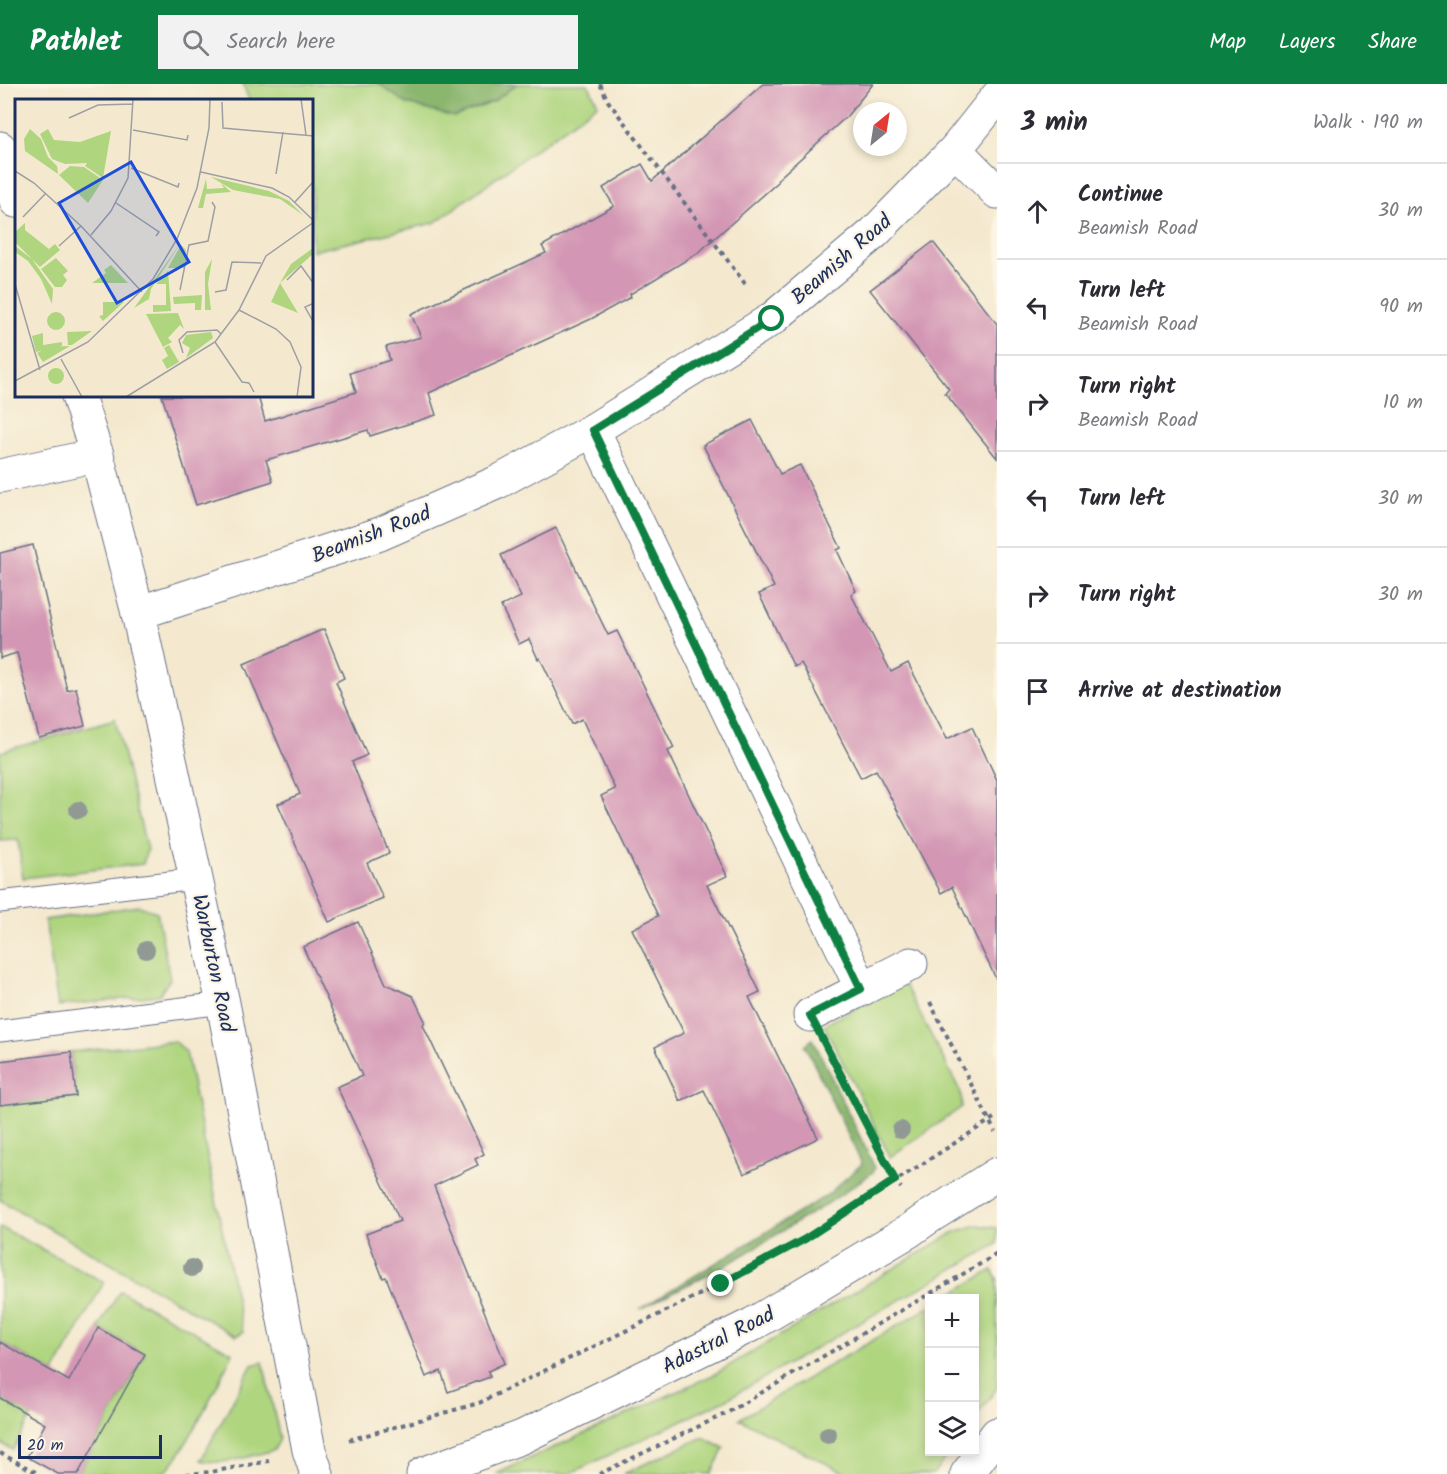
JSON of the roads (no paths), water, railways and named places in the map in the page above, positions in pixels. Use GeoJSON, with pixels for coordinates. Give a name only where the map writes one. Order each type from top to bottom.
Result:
{"type":"FeatureCollection","features":[{"type":"Feature","properties":{"kind":"street","name":"Beamish Road"},"geometry":{"type":"LineString","coordinates":[[138,613],[380,534],[498,482],[593,430],[772,319],[874,234],[955,150],[997,97]]}},
{"type":"Feature","properties":{"kind":"street"},"geometry":{"type":"LineString","coordinates":[[0,148],[15,198]]}},
{"type":"Feature","properties":{"kind":"street"},"geometry":{"type":"LineString","coordinates":[[955,150],[997,192]]}},
{"type":"Feature","properties":{"kind":"street","name":"Warburton Road"},"geometry":{"type":"LineString","coordinates":[[79,398],[97,454],[138,613],[223,1004],[313,1462]]}},
{"type":"Feature","properties":{"kind":"street"},"geometry":{"type":"LineString","coordinates":[[593,430],[861,989]]}},
{"type":"Feature","properties":{"kind":"street"},"geometry":{"type":"LineString","coordinates":[[0,476],[97,454]]}},
{"type":"Feature","properties":{"kind":"street"},"geometry":{"type":"LineString","coordinates":[[810,1015],[912,964]]}},
{"type":"Feature","properties":{"kind":"street","name":"Adastral Road"},"geometry":{"type":"LineString","coordinates":[[423,1474],[522,1437],[753,1324],[909,1231],[997,1174]]}},
{"type":"Feature","properties":{"kind":"street"},"geometry":{"type":"LineString","coordinates":[[967,1474],[997,1434]]}},
{"type":"Feature","properties":{"kind":"lane"},"geometry":{"type":"LineString","coordinates":[[0,902],[196,879]]}},
{"type":"Feature","properties":{"kind":"lane"},"geometry":{"type":"LineString","coordinates":[[0,1031],[223,1004]]}}]}
